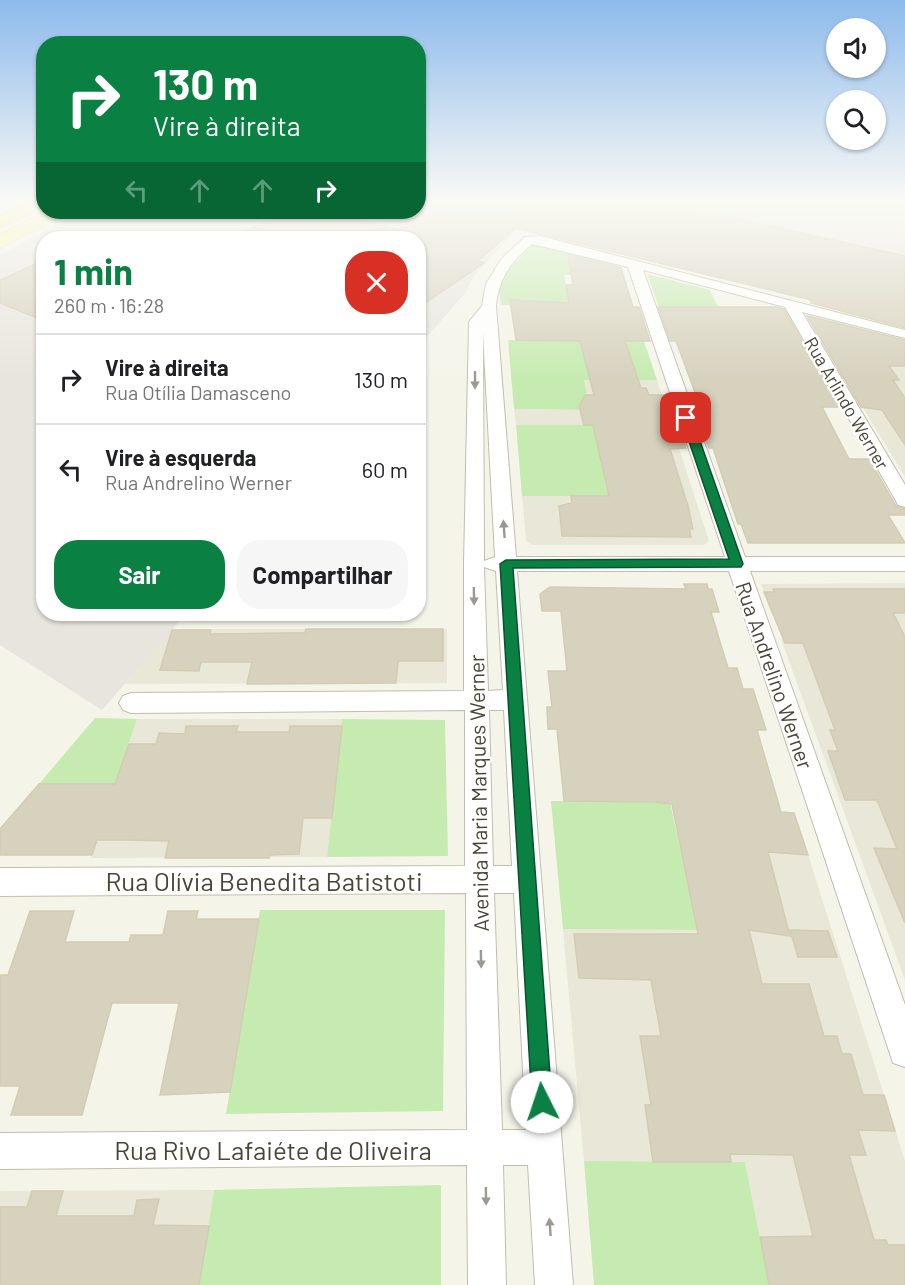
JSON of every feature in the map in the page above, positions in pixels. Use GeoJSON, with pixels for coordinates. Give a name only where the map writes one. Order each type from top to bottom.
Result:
{"type":"FeatureCollection","features":[{"type":"Feature","properties":{"kind":"street","name":"Avenida Maria Marques Werner"},"geometry":{"type":"LineString","coordinates":[[507,259],[496,273],[490,288],[489,306],[554,1285]]}},
{"type":"Feature","properties":{"kind":"street","name":"Avenida Maria Marques Werner"},"geometry":{"type":"LineString","coordinates":[[613,259],[633,264]]}},
{"type":"Feature","properties":{"kind":"street"},"geometry":{"type":"LineString","coordinates":[[633,264],[905,334]]}},
{"type":"Feature","properties":{"kind":"street","name":"Rua Andrelino Werner"},"geometry":{"type":"LineString","coordinates":[[633,264],[905,1051]]}},
{"type":"Feature","properties":{"kind":"street","name":"Rua Arlindo Werner"},"geometry":{"type":"LineString","coordinates":[[789,304],[905,501]]}},
{"type":"Feature","properties":{"kind":"street","name":"Avenida Maria Marques Werner"},"geometry":{"type":"LineString","coordinates":[[487,1285],[474,564],[476,322],[489,306]]}},
{"type":"Feature","properties":{"kind":"street"},"geometry":{"type":"LineString","coordinates":[[474,564],[905,564]]}},
{"type":"Feature","properties":{"kind":"street"},"geometry":{"type":"LineString","coordinates":[[131,703],[515,700]]}},
{"type":"Feature","properties":{"kind":"street","name":"Rua Olívia Benedita Batistoti"},"geometry":{"type":"LineString","coordinates":[[0,882],[527,879]]}},
{"type":"Feature","properties":{"kind":"street","name":"Rua Rivo Lafaiéte de Oliveira"},"geometry":{"type":"LineString","coordinates":[[0,1151],[545,1147]]}},
{"type":"Feature","properties":{"kind":"shaded area"},"geometry":{"type":"Polygon","coordinates":[[[0,259],[36,259],[36,621],[180,621],[102,710],[0,645],[0,259]]]}},
{"type":"Feature","properties":{"kind":"shaded area"},"geometry":{"type":"Polygon","coordinates":[[[426,259],[490,259],[474,276],[466,292],[426,338],[426,259]]]}},
{"type":"Feature","properties":{"kind":"shaded area"},"geometry":{"type":"Polygon","coordinates":[[[659,259],[905,259],[905,312],[659,259]]]}},
{"type":"Feature","properties":{"kind":"shaded area"},"geometry":{"type":"Polygon","coordinates":[[[809,315],[905,340],[905,477],[808,317],[809,315]]]}},
{"type":"Feature","properties":{"kind":"shaded area"},"geometry":{"type":"Polygon","coordinates":[[[584,380],[657,380],[709,541],[704,545],[532,545],[526,541],[522,496],[608,496],[593,426],[516,425],[514,409],[590,410],[584,380]]]}},
{"type":"Feature","properties":{"kind":"shaded area"},"geometry":{"type":"Polygon","coordinates":[[[905,583],[905,980],[781,639],[871,639],[859,613],[771,613],[761,584],[905,583]]]}},
{"type":"Feature","properties":{"kind":"shaded area"},"geometry":{"type":"Polygon","coordinates":[[[172,629],[447,629],[447,683],[125,684],[172,629]]]}},
{"type":"Feature","properties":{"kind":"shaded area"},"geometry":{"type":"Polygon","coordinates":[[[137,719],[342,719],[327,857],[91,858],[137,719]]]}},
{"type":"Feature","properties":{"kind":"shaded area"},"geometry":{"type":"Polygon","coordinates":[[[679,841],[804,842],[905,1161],[905,1285],[769,1285],[745,1162],[584,1161],[563,929],[698,930],[679,841]]]}},
{"type":"Feature","properties":{"kind":"shaded area"},"geometry":{"type":"Polygon","coordinates":[[[214,1190],[199,1285],[0,1285],[0,1191],[214,1190]]]}},
{"type":"Feature","properties":{"kind":"green space"},"geometry":{"type":"Polygon","coordinates":[[[519,259],[592,259],[620,266],[623,275],[564,275],[569,305],[501,305],[499,289],[505,274],[519,259]]]}},
{"type":"Feature","properties":{"kind":"green space"},"geometry":{"type":"Polygon","coordinates":[[[647,274],[710,290],[718,307],[659,307],[647,274]]]}},
{"type":"Feature","properties":{"kind":"green space"},"geometry":{"type":"Polygon","coordinates":[[[508,340],[644,341],[657,380],[584,380],[590,410],[514,409],[508,340]]]}},
{"type":"Feature","properties":{"kind":"green space"},"geometry":{"type":"Polygon","coordinates":[[[516,425],[593,425],[610,496],[522,496],[516,425]]]}},
{"type":"Feature","properties":{"kind":"green space"},"geometry":{"type":"Polygon","coordinates":[[[95,718],[137,719],[115,784],[39,784],[95,718]]]}},
{"type":"Feature","properties":{"kind":"green space"},"geometry":{"type":"Polygon","coordinates":[[[342,719],[445,720],[448,856],[327,857],[342,719]]]}},
{"type":"Feature","properties":{"kind":"green space"},"geometry":{"type":"Polygon","coordinates":[[[551,801],[670,802],[698,930],[563,929],[551,801]]]}},
{"type":"Feature","properties":{"kind":"green space"},"geometry":{"type":"Polygon","coordinates":[[[260,910],[445,910],[443,1111],[226,1114],[260,910]]]}},
{"type":"Feature","properties":{"kind":"green space"},"geometry":{"type":"Polygon","coordinates":[[[584,1161],[745,1162],[769,1285],[594,1285],[584,1161]]]}},
{"type":"Feature","properties":{"kind":"green space"},"geometry":{"type":"Polygon","coordinates":[[[441,1185],[441,1285],[199,1285],[214,1190],[441,1185]]]}},
{"type":"Feature","properties":{"kind":"building"},"geometry":{"type":"Polygon","coordinates":[[[426,259],[480,259],[478,261],[484,263],[426,303],[426,259]]]}},
{"type":"Feature","properties":{"kind":"building"},"geometry":{"type":"Polygon","coordinates":[[[569,259],[584,259],[621,268],[633,307],[639,307],[650,341],[625,341],[641,388],[646,388],[649,395],[668,395],[686,448],[670,449],[688,506],[693,529],[689,528],[691,537],[562,536],[559,506],[572,503],[571,496],[609,496],[593,425],[584,425],[579,406],[585,395],[594,395],[580,341],[516,340],[510,300],[569,303],[566,285],[573,285],[569,259]]]}},
{"type":"Feature","properties":{"kind":"building"},"geometry":{"type":"Polygon","coordinates":[[[642,259],[905,259],[905,328],[811,303],[811,300],[642,259]]]}},
{"type":"Feature","properties":{"kind":"building"},"geometry":{"type":"Polygon","coordinates":[[[36,264],[36,318],[0,303],[0,280],[36,264]]]}},
{"type":"Feature","properties":{"kind":"building"},"geometry":{"type":"Polygon","coordinates":[[[658,307],[776,307],[784,309],[840,407],[822,407],[849,459],[869,459],[896,506],[905,509],[905,515],[888,515],[905,543],[748,543],[741,524],[738,524],[713,448],[709,448],[690,395],[696,395],[676,341],[670,341],[658,307]]]}},
{"type":"Feature","properties":{"kind":"building"},"geometry":{"type":"Polygon","coordinates":[[[807,316],[905,340],[905,366],[889,366],[899,380],[893,380],[905,398],[905,445],[882,410],[861,407],[807,316]]]}},
{"type":"Feature","properties":{"kind":"building"},"geometry":{"type":"Polygon","coordinates":[[[684,584],[707,584],[708,589],[712,589],[719,612],[711,612],[728,668],[737,668],[743,689],[753,689],[766,730],[757,730],[781,812],[794,813],[808,855],[768,852],[790,936],[749,930],[762,984],[809,984],[824,1036],[837,1036],[842,1054],[851,1054],[863,1095],[884,1095],[895,1131],[858,1130],[866,1155],[849,1155],[874,1240],[886,1240],[888,1245],[905,1245],[905,1285],[769,1285],[760,1237],[813,1236],[793,1155],[730,1154],[731,1162],[653,1162],[645,1105],[651,1105],[640,1036],[661,1036],[651,980],[579,978],[574,934],[698,934],[672,804],[564,801],[557,729],[548,729],[547,707],[552,707],[548,671],[567,671],[561,611],[542,611],[540,594],[550,587],[686,589],[684,584]]]}},
{"type":"Feature","properties":{"kind":"building"},"geometry":{"type":"Polygon","coordinates":[[[773,589],[905,589],[905,613],[893,613],[905,637],[905,923],[874,848],[897,849],[877,800],[845,800],[828,751],[838,751],[830,730],[835,730],[803,643],[785,643],[764,592],[774,592],[773,589]]]}},
{"type":"Feature","properties":{"kind":"building"},"geometry":{"type":"Polygon","coordinates":[[[306,629],[443,629],[443,661],[398,661],[396,683],[247,684],[252,662],[201,662],[199,671],[160,670],[172,630],[211,630],[210,634],[305,633],[306,629]]]}},
{"type":"Feature","properties":{"kind":"building"},"geometry":{"type":"Polygon","coordinates":[[[186,726],[238,726],[236,732],[289,732],[290,726],[342,726],[332,818],[303,818],[299,854],[269,855],[269,858],[165,858],[169,841],[127,840],[97,840],[92,855],[0,855],[0,829],[39,784],[115,784],[129,744],[156,744],[159,733],[185,734],[186,726]]]}},
{"type":"Feature","properties":{"kind":"building"},"geometry":{"type":"Polygon","coordinates":[[[30,911],[74,911],[65,942],[129,942],[131,935],[163,935],[168,911],[198,911],[196,919],[259,919],[230,1092],[160,1095],[179,1003],[112,1003],[82,1115],[11,1115],[20,1086],[0,1086],[0,975],[8,975],[30,911]]]}},
{"type":"Feature","properties":{"kind":"building"},"geometry":{"type":"Polygon","coordinates":[[[790,930],[828,931],[837,957],[798,957],[790,930]]]}},
{"type":"Feature","properties":{"kind":"building"},"geometry":{"type":"Polygon","coordinates":[[[32,1191],[63,1191],[56,1216],[134,1216],[137,1200],[159,1199],[153,1225],[209,1226],[199,1285],[0,1285],[0,1207],[27,1207],[32,1191]]]}},
{"type":"Feature","properties":{"kind":"route"},"geometry":{"type":"LineString","coordinates":[[542,1102],[506,564],[736,564],[686,418]]}}]}
